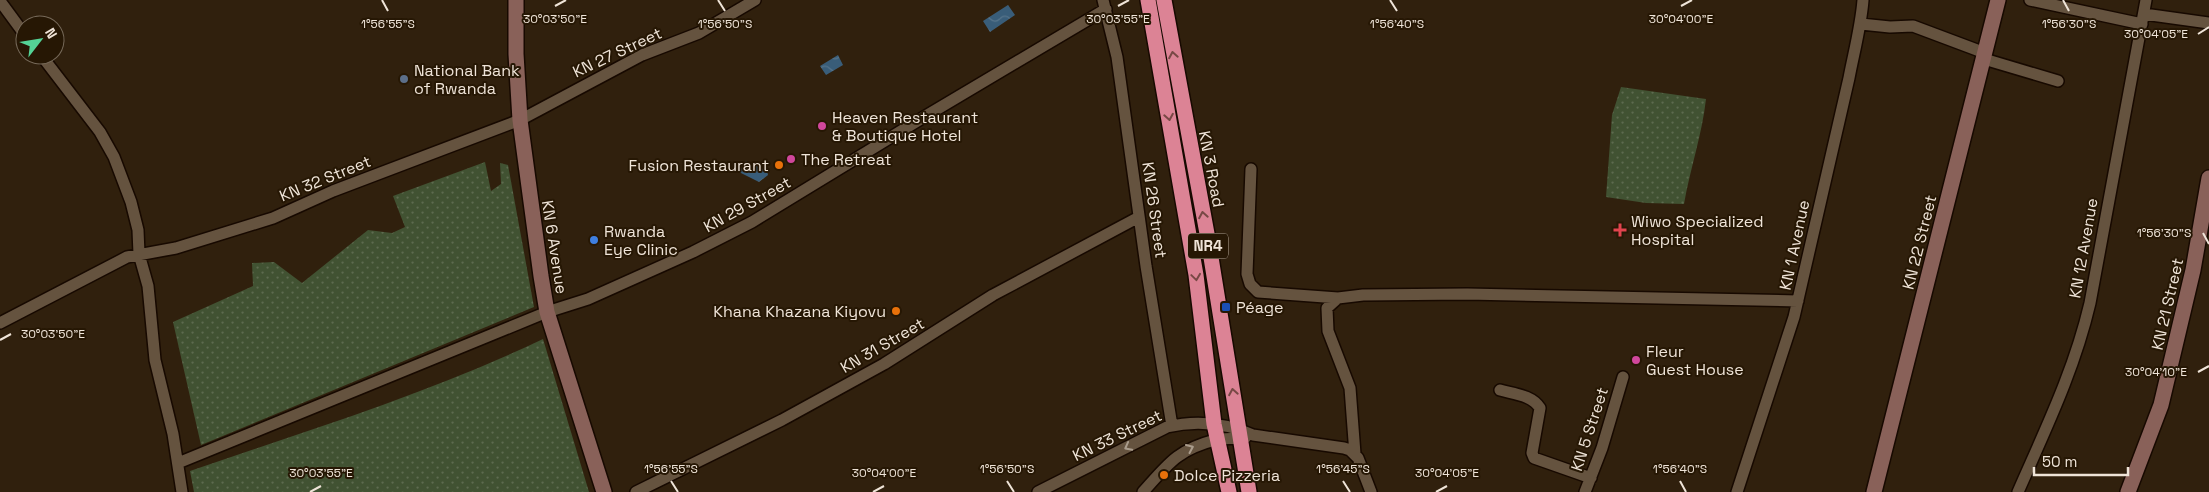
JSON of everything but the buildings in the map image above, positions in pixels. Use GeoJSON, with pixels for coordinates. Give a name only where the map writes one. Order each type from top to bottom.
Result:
{"type":"FeatureCollection","features":[{"type":"Feature","properties":{"kind":"highway","name":"KN 3 Road"},"geometry":{"type":"LineString","coordinates":[[1148,0],[1196,275],[1214,424],[1229,492]]}},
{"type":"Feature","properties":{"kind":"highway","name":"KN 3 Road"},"geometry":{"type":"LineString","coordinates":[[1164,0],[1179,92],[1244,434],[1249,492]]}},
{"type":"Feature","properties":{"kind":"street","name":"KN 6 Avenue"},"geometry":{"type":"LineString","coordinates":[[516,0],[516,54],[520,120],[534,231],[547,312],[604,492]]}},
{"type":"Feature","properties":{"kind":"street","name":"KN 27 Street"},"geometry":{"type":"LineString","coordinates":[[520,120],[642,55],[699,33],[755,0]]}},
{"type":"Feature","properties":{"kind":"street","name":"KN 1 Avenue"},"geometry":{"type":"LineString","coordinates":[[1737,492],[1798,300],[1849,78],[1855,44],[1862,24],[1863,0]]}},
{"type":"Feature","properties":{"kind":"street","name":"KN 22 Street"},"geometry":{"type":"LineString","coordinates":[[1874,492],[1998,0]]}},
{"type":"Feature","properties":{"kind":"street"},"geometry":{"type":"LineString","coordinates":[[2030,0],[2143,19],[2209,23]]}},
{"type":"Feature","properties":{"kind":"street","name":"KN 12 Avenue"},"geometry":{"type":"LineString","coordinates":[[2018,492],[2072,368],[2082,339],[2146,0]]}},
{"type":"Feature","properties":{"kind":"street"},"geometry":{"type":"LineString","coordinates":[[0,2],[15,22]]}},
{"type":"Feature","properties":{"kind":"street","name":"KN 26 Street"},"geometry":{"type":"LineString","coordinates":[[1104,5],[1117,57],[1139,216],[1172,426]]}},
{"type":"Feature","properties":{"kind":"street","name":"KN 29 Street"},"geometry":{"type":"LineString","coordinates":[[178,463],[547,312],[588,299],[694,252],[752,222],[1104,5]]}},
{"type":"Feature","properties":{"kind":"street"},"geometry":{"type":"LineString","coordinates":[[1862,24],[1890,27],[1913,26],[1985,56],[2058,81]]}},
{"type":"Feature","properties":{"kind":"street"},"geometry":{"type":"LineString","coordinates":[[49,65],[100,132],[114,157],[131,202],[148,286],[155,360],[178,463],[182,492]]}},
{"type":"Feature","properties":{"kind":"street","name":"KN 32 Street"},"geometry":{"type":"LineString","coordinates":[[0,323],[127,257],[176,248],[274,218],[333,191],[520,120]]}},
{"type":"Feature","properties":{"kind":"street"},"geometry":{"type":"LineString","coordinates":[[1252,170],[1247,274],[1250,284],[1258,292],[1338,298],[1363,295],[1467,294],[1798,300]]}},
{"type":"Feature","properties":{"kind":"street","name":"KN 21 Street"},"geometry":{"type":"LineString","coordinates":[[2128,492],[2161,404],[2193,270],[2209,178]]}},
{"type":"Feature","properties":{"kind":"street","name":"KN 31 Street"},"geometry":{"type":"LineString","coordinates":[[636,492],[782,420],[884,364],[993,295],[1139,216]]}},
{"type":"Feature","properties":{"kind":"street"},"geometry":{"type":"LineString","coordinates":[[1338,298],[1327,308],[1328,331],[1350,388],[1355,454],[1371,492]]}},
{"type":"Feature","properties":{"kind":"street","name":"KN 5 Street"},"geometry":{"type":"LineString","coordinates":[[1585,492],[1623,377]]}},
{"type":"Feature","properties":{"kind":"street"},"geometry":{"type":"LineString","coordinates":[[1500,390],[1531,398],[1540,408],[1532,453],[1534,458],[1591,478]]}},
{"type":"Feature","properties":{"kind":"street","name":"KN 33 Street"},"geometry":{"type":"LineString","coordinates":[[1038,492],[1172,426],[1214,424],[1244,434]]}},
{"type":"Feature","properties":{"kind":"street"},"geometry":{"type":"LineString","coordinates":[[1143,492],[1185,450],[1218,439],[1244,434],[1344,448],[1355,454]]}},
{"type":"Feature","properties":{"kind":"green space"},"geometry":{"type":"Polygon","coordinates":[[[1621,87],[1706,99],[1702,126],[1684,204],[1646,203],[1606,197],[1612,115],[1621,87]]]}},
{"type":"Feature","properties":{"kind":"green space"},"geometry":{"type":"Polygon","coordinates":[[[485,162],[491,191],[501,184],[500,163],[508,165],[534,307],[201,445],[173,322],[253,286],[252,263],[274,262],[302,283],[368,230],[392,233],[405,227],[393,196],[485,162]]]}},
{"type":"Feature","properties":{"kind":"green space"},"geometry":{"type":"Polygon","coordinates":[[[543,339],[589,492],[194,492],[190,471],[413,394],[543,339]]]}},
{"type":"Feature","properties":{"kind":"water"},"geometry":{"type":"Polygon","coordinates":[[[1008,5],[1015,15],[990,32],[983,21],[1008,5]]]}},
{"type":"Feature","properties":{"kind":"water"},"geometry":{"type":"Polygon","coordinates":[[[838,55],[843,65],[826,75],[820,66],[838,55]]]}},
{"type":"Feature","properties":{"kind":"water"},"geometry":{"type":"Polygon","coordinates":[[[746,161],[767,171],[768,175],[759,182],[739,172],[746,161]]]}},
{"type":"Feature","properties":{"kind":"place","name":"National Bank of Rwanda"},"geometry":{"type":"Point","coordinates":[404,79]}},
{"type":"Feature","properties":{"kind":"place","name":"Heaven Restaurant & Boutique Hotel"},"geometry":{"type":"Point","coordinates":[822,126]}},
{"type":"Feature","properties":{"kind":"place","name":"The Retreat"},"geometry":{"type":"Point","coordinates":[791,159]}},
{"type":"Feature","properties":{"kind":"place","name":"Fusion Restaurant"},"geometry":{"type":"Point","coordinates":[779,165]}},
{"type":"Feature","properties":{"kind":"place","name":"Wiwo Specialized Hospital"},"geometry":{"type":"Point","coordinates":[1620,230]}},
{"type":"Feature","properties":{"kind":"place","name":"Rwanda Eye Clinic"},"geometry":{"type":"Point","coordinates":[594,240]}},
{"type":"Feature","properties":{"kind":"place","name":"Péage"},"geometry":{"type":"Point","coordinates":[1226,307]}},
{"type":"Feature","properties":{"kind":"place","name":"Khana Khazana Kiyovu"},"geometry":{"type":"Point","coordinates":[896,311]}},
{"type":"Feature","properties":{"kind":"place","name":"Fleur Guest House"},"geometry":{"type":"Point","coordinates":[1636,360]}},
{"type":"Feature","properties":{"kind":"place","name":"Dolce Pizzeria"},"geometry":{"type":"Point","coordinates":[1164,475]}}]}
